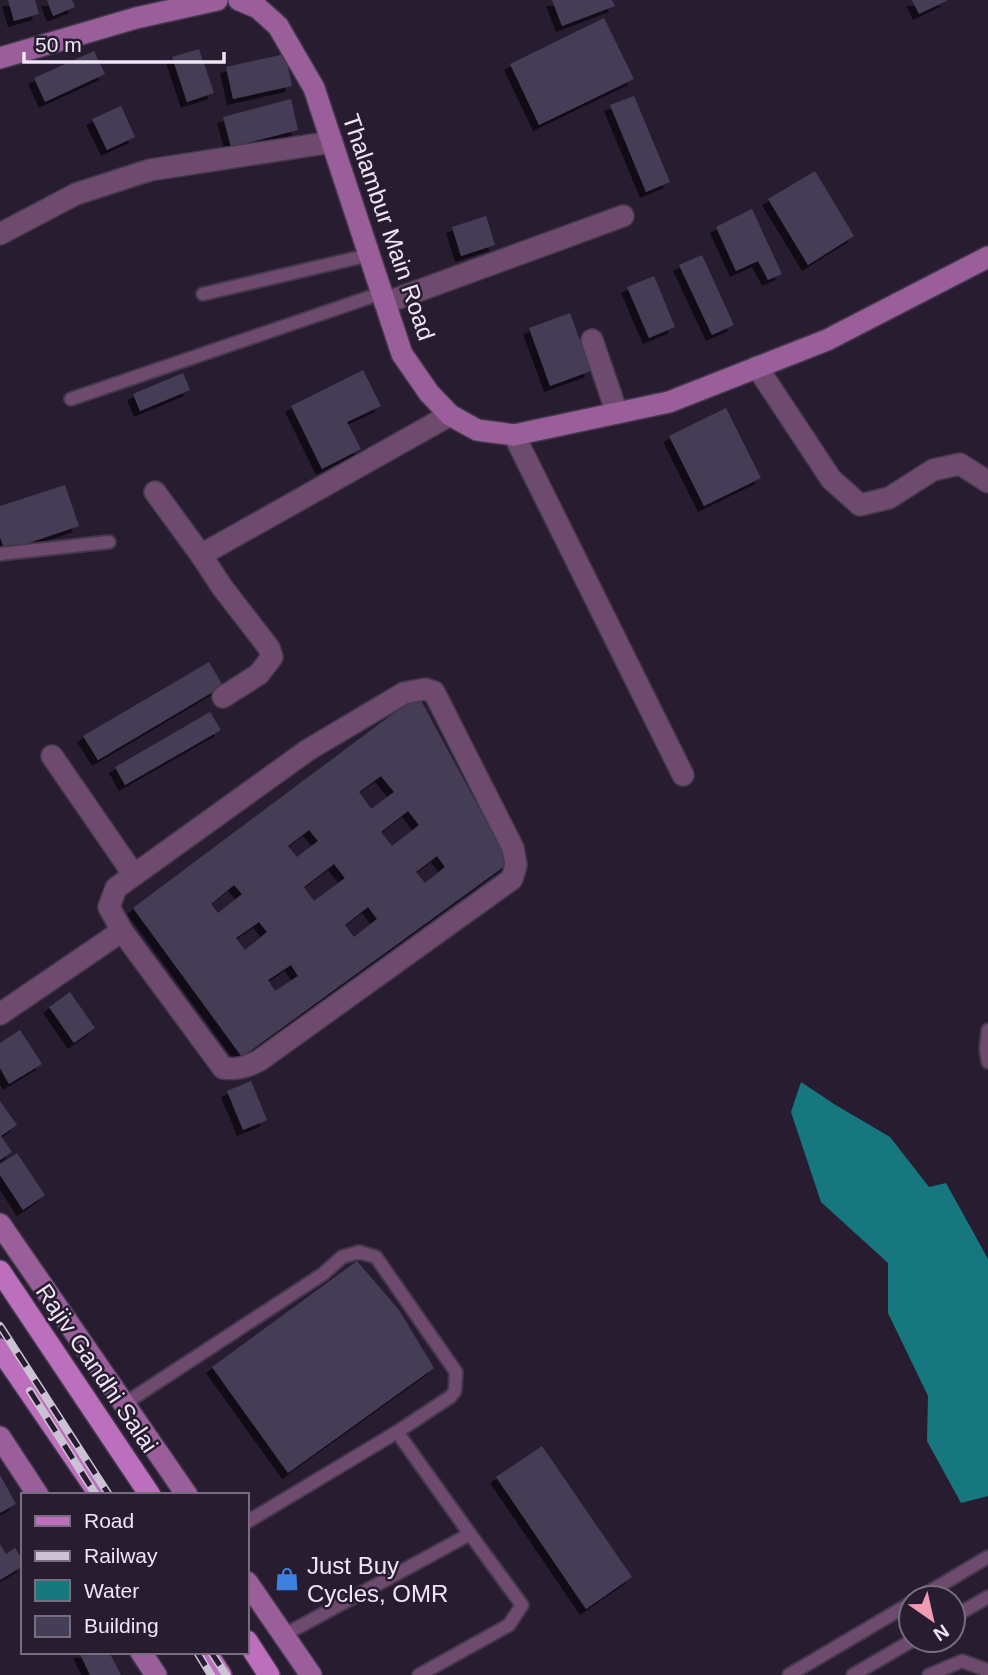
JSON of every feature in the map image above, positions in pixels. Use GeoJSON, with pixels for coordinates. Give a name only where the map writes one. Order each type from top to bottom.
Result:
{"type":"FeatureCollection","features":[{"type":"Feature","properties":{"kind":"main road","name":"Rajiv Gandhi Salai"},"geometry":{"type":"LineString","coordinates":[[0,1271],[149,1493]]}},
{"type":"Feature","properties":{"kind":"main road"},"geometry":{"type":"LineString","coordinates":[[0,1349],[99,1493]]}},
{"type":"Feature","properties":{"kind":"main road"},"geometry":{"type":"LineString","coordinates":[[248,1643],[269,1675]]}},
{"type":"Feature","properties":{"kind":"main road"},"geometry":{"type":"LineString","coordinates":[[207,1654],[221,1675]]}},
{"type":"Feature","properties":{"kind":"street"},"geometry":{"type":"LineString","coordinates":[[0,58],[136,18],[217,0]]}},
{"type":"Feature","properties":{"kind":"street","name":"Thalambur Main Road"},"geometry":{"type":"LineString","coordinates":[[239,0],[258,8],[278,26],[314,88],[402,354],[429,393],[450,415],[477,430],[514,435],[669,402],[827,340],[988,257]]}},
{"type":"Feature","properties":{"kind":"street"},"geometry":{"type":"LineString","coordinates":[[0,234],[76,194],[150,170],[332,142]]}},
{"type":"Feature","properties":{"kind":"street"},"geometry":{"type":"LineString","coordinates":[[383,298],[623,216]]}},
{"type":"Feature","properties":{"kind":"street"},"geometry":{"type":"LineString","coordinates":[[592,340],[617,413]]}},
{"type":"Feature","properties":{"kind":"street"},"geometry":{"type":"LineString","coordinates":[[757,367],[831,479],[860,505],[890,498],[933,470],[960,464],[988,482]]}},
{"type":"Feature","properties":{"kind":"street"},"geometry":{"type":"LineString","coordinates":[[201,555],[450,415]]}},
{"type":"Feature","properties":{"kind":"street"},"geometry":{"type":"LineString","coordinates":[[514,435],[683,775]]}},
{"type":"Feature","properties":{"kind":"street"},"geometry":{"type":"LineString","coordinates":[[155,492],[269,648],[272,657],[259,674],[223,697]]}},
{"type":"Feature","properties":{"kind":"street"},"geometry":{"type":"LineString","coordinates":[[425,689],[434,692],[513,848],[516,865],[512,879],[252,1065],[236,1070],[223,1068],[122,931],[109,907],[116,888],[308,750],[404,693],[425,689]]}},
{"type":"Feature","properties":{"kind":"street"},"geometry":{"type":"LineString","coordinates":[[52,756],[134,875]]}},
{"type":"Feature","properties":{"kind":"street"},"geometry":{"type":"LineString","coordinates":[[0,1014],[122,931]]}},
{"type":"Feature","properties":{"kind":"street"},"geometry":{"type":"LineString","coordinates":[[0,1224],[186,1493]]}},
{"type":"Feature","properties":{"kind":"street"},"geometry":{"type":"LineString","coordinates":[[0,1437],[37,1493]]}},
{"type":"Feature","properties":{"kind":"street"},"geometry":{"type":"LineString","coordinates":[[248,1583],[310,1675]]}},
{"type":"Feature","properties":{"kind":"street"},"geometry":{"type":"LineString","coordinates":[[142,1654],[156,1675]]}},
{"type":"Feature","properties":{"kind":"lane"},"geometry":{"type":"LineString","coordinates":[[203,294],[369,255]]}},
{"type":"Feature","properties":{"kind":"lane"},"geometry":{"type":"LineString","coordinates":[[71,399],[383,298]]}},
{"type":"Feature","properties":{"kind":"lane"},"geometry":{"type":"LineString","coordinates":[[0,554],[109,542]]}},
{"type":"Feature","properties":{"kind":"lane"},"geometry":{"type":"LineString","coordinates":[[988,1030],[988,1062]]}},
{"type":"Feature","properties":{"kind":"lane"},"geometry":{"type":"LineString","coordinates":[[124,1404],[323,1274],[342,1256],[359,1252],[376,1256],[456,1372],[454,1391],[450,1397],[397,1432],[248,1521]]}},
{"type":"Feature","properties":{"kind":"lane"},"geometry":{"type":"LineString","coordinates":[[397,1432],[522,1605],[509,1625],[418,1675]]}},
{"type":"Feature","properties":{"kind":"lane"},"geometry":{"type":"LineString","coordinates":[[284,1635],[470,1534]]}},
{"type":"Feature","properties":{"kind":"lane"},"geometry":{"type":"LineString","coordinates":[[943,1584],[988,1557]]}},
{"type":"Feature","properties":{"kind":"lane"},"geometry":{"type":"LineString","coordinates":[[967,1609],[988,1597]]}},
{"type":"Feature","properties":{"kind":"lane"},"geometry":{"type":"LineString","coordinates":[[789,1675],[897,1611]]}},
{"type":"Feature","properties":{"kind":"lane"},"geometry":{"type":"LineString","coordinates":[[853,1675],[897,1649]]}},
{"type":"Feature","properties":{"kind":"lane"},"geometry":{"type":"LineString","coordinates":[[929,1675],[961,1661],[985,1669],[988,1675]]}},
{"type":"Feature","properties":{"kind":"water"},"geometry":{"type":"Polygon","coordinates":[[[801,1082],[890,1137],[929,1187],[946,1183],[988,1259],[988,1496],[961,1503],[927,1441],[928,1396],[888,1313],[888,1263],[821,1202],[791,1112],[801,1082]]]}},
{"type":"Feature","properties":{"kind":"building"},"geometry":{"type":"Polygon","coordinates":[[[8,0],[35,0],[39,14],[14,21],[8,0]]]}},
{"type":"Feature","properties":{"kind":"building"},"geometry":{"type":"Polygon","coordinates":[[[47,0],[72,0],[75,7],[53,16],[47,0]]]}},
{"type":"Feature","properties":{"kind":"building"},"geometry":{"type":"Polygon","coordinates":[[[552,0],[612,0],[615,6],[562,26],[552,0]]]}},
{"type":"Feature","properties":{"kind":"building"},"geometry":{"type":"Polygon","coordinates":[[[912,0],[948,0],[919,14],[912,0]]]}},
{"type":"Feature","properties":{"kind":"building"},"geometry":{"type":"Polygon","coordinates":[[[604,18],[634,79],[539,125],[510,64],[604,18]]]}},
{"type":"Feature","properties":{"kind":"building"},"geometry":{"type":"Polygon","coordinates":[[[199,49],[214,93],[187,102],[172,57],[199,49]]]}},
{"type":"Feature","properties":{"kind":"building"},"geometry":{"type":"Polygon","coordinates":[[[94,51],[105,74],[45,102],[34,78],[94,51]]]}},
{"type":"Feature","properties":{"kind":"building"},"geometry":{"type":"Polygon","coordinates":[[[285,54],[292,86],[233,99],[226,67],[285,54]]]}},
{"type":"Feature","properties":{"kind":"building"},"geometry":{"type":"Polygon","coordinates":[[[634,96],[670,182],[646,192],[610,105],[634,96]]]}},
{"type":"Feature","properties":{"kind":"building"},"geometry":{"type":"Polygon","coordinates":[[[291,99],[298,130],[231,147],[223,117],[291,99]]]}},
{"type":"Feature","properties":{"kind":"building"},"geometry":{"type":"Polygon","coordinates":[[[121,106],[135,137],[107,150],[92,119],[121,106]]]}},
{"type":"Feature","properties":{"kind":"building"},"geometry":{"type":"Polygon","coordinates":[[[815,171],[854,236],[808,265],[768,199],[815,171]]]}},
{"type":"Feature","properties":{"kind":"building"},"geometry":{"type":"Polygon","coordinates":[[[752,209],[782,274],[768,280],[758,261],[736,271],[716,227],[752,209]]]}},
{"type":"Feature","properties":{"kind":"building"},"geometry":{"type":"Polygon","coordinates":[[[486,216],[495,245],[461,256],[452,227],[486,216]]]}},
{"type":"Feature","properties":{"kind":"building"},"geometry":{"type":"Polygon","coordinates":[[[702,255],[734,325],[712,335],[679,265],[702,255]]]}},
{"type":"Feature","properties":{"kind":"building"},"geometry":{"type":"Polygon","coordinates":[[[654,276],[675,327],[649,338],[627,287],[654,276]]]}},
{"type":"Feature","properties":{"kind":"building"},"geometry":{"type":"Polygon","coordinates":[[[570,313],[591,371],[550,386],[529,328],[570,313]]]}},
{"type":"Feature","properties":{"kind":"building"},"geometry":{"type":"Polygon","coordinates":[[[363,370],[381,406],[347,422],[361,449],[322,469],[291,406],[363,370]]]}},
{"type":"Feature","properties":{"kind":"building"},"geometry":{"type":"Polygon","coordinates":[[[183,373],[190,390],[140,411],[133,394],[183,373]]]}},
{"type":"Feature","properties":{"kind":"building"},"geometry":{"type":"Polygon","coordinates":[[[726,408],[761,478],[704,506],[669,436],[726,408]]]}},
{"type":"Feature","properties":{"kind":"building"},"geometry":{"type":"Polygon","coordinates":[[[65,485],[79,526],[5,551],[0,537],[0,506],[65,485]]]}},
{"type":"Feature","properties":{"kind":"building"},"geometry":{"type":"Polygon","coordinates":[[[209,662],[223,686],[98,760],[83,736],[209,662]]]}},
{"type":"Feature","properties":{"kind":"building"},"geometry":{"type":"Polygon","coordinates":[[[418,695],[509,863],[242,1057],[133,908],[418,695]],[[381,776],[359,792],[371,809],[394,792],[381,776]],[[408,811],[381,832],[392,846],[419,825],[408,811]],[[309,830],[288,846],[297,857],[318,841],[309,830]],[[437,856],[416,872],[425,883],[445,867],[437,856]],[[334,864],[304,887],[314,901],[345,878],[334,864]],[[234,885],[211,904],[218,913],[242,894],[234,885]],[[368,907],[345,925],[354,937],[377,919],[368,907]],[[259,922],[236,938],[245,950],[267,932],[259,922]],[[291,965],[268,980],[275,991],[298,976],[291,965]]]}},
{"type":"Feature","properties":{"kind":"building"},"geometry":{"type":"Polygon","coordinates":[[[210,712],[221,730],[125,785],[115,767],[210,712]]]}},
{"type":"Feature","properties":{"kind":"building"},"geometry":{"type":"Polygon","coordinates":[[[70,992],[95,1028],[74,1043],[49,1007],[70,992]]]}},
{"type":"Feature","properties":{"kind":"building"},"geometry":{"type":"Polygon","coordinates":[[[20,1030],[42,1064],[9,1084],[0,1068],[0,1043],[20,1030]]]}},
{"type":"Feature","properties":{"kind":"building"},"geometry":{"type":"Polygon","coordinates":[[[251,1081],[267,1120],[243,1130],[227,1091],[251,1081]]]}},
{"type":"Feature","properties":{"kind":"building"},"geometry":{"type":"Polygon","coordinates":[[[0,1101],[17,1125],[1,1136],[12,1152],[0,1160],[0,1101]]]}},
{"type":"Feature","properties":{"kind":"building"},"geometry":{"type":"Polygon","coordinates":[[[17,1153],[45,1195],[23,1210],[0,1175],[0,1164],[17,1153]]]}},
{"type":"Feature","properties":{"kind":"building"},"geometry":{"type":"Polygon","coordinates":[[[357,1261],[399,1310],[434,1368],[288,1473],[212,1367],[357,1261]]]}},
{"type":"Feature","properties":{"kind":"building"},"geometry":{"type":"Polygon","coordinates":[[[542,1446],[632,1577],[586,1609],[496,1477],[542,1446]]]}},
{"type":"Feature","properties":{"kind":"building"},"geometry":{"type":"Polygon","coordinates":[[[0,1475],[16,1504],[0,1513],[0,1475]]]}},
{"type":"Feature","properties":{"kind":"building"},"geometry":{"type":"Polygon","coordinates":[[[0,1544],[6,1554],[15,1548],[21,1557],[21,1567],[0,1580],[0,1544]]]}},
{"type":"Feature","properties":{"kind":"building"},"geometry":{"type":"Polygon","coordinates":[[[80,1654],[110,1654],[121,1675],[90,1675],[80,1654]]]}},
{"type":"Feature","properties":{"kind":"railway"},"geometry":{"type":"LineString","coordinates":[[0,1326],[108,1493]]}},
{"type":"Feature","properties":{"kind":"railway"},"geometry":{"type":"LineString","coordinates":[[30,1391],[95,1493]]}},
{"type":"Feature","properties":{"kind":"railway"},"geometry":{"type":"LineString","coordinates":[[198,1654],[211,1675]]}},
{"type":"Feature","properties":{"kind":"railway"},"geometry":{"type":"LineString","coordinates":[[212,1654],[226,1675]]}},
{"type":"Feature","properties":{"kind":"place","name":"Just Buy Cycles, OMR"},"geometry":{"type":"Point","coordinates":[287,1579]}}]}
